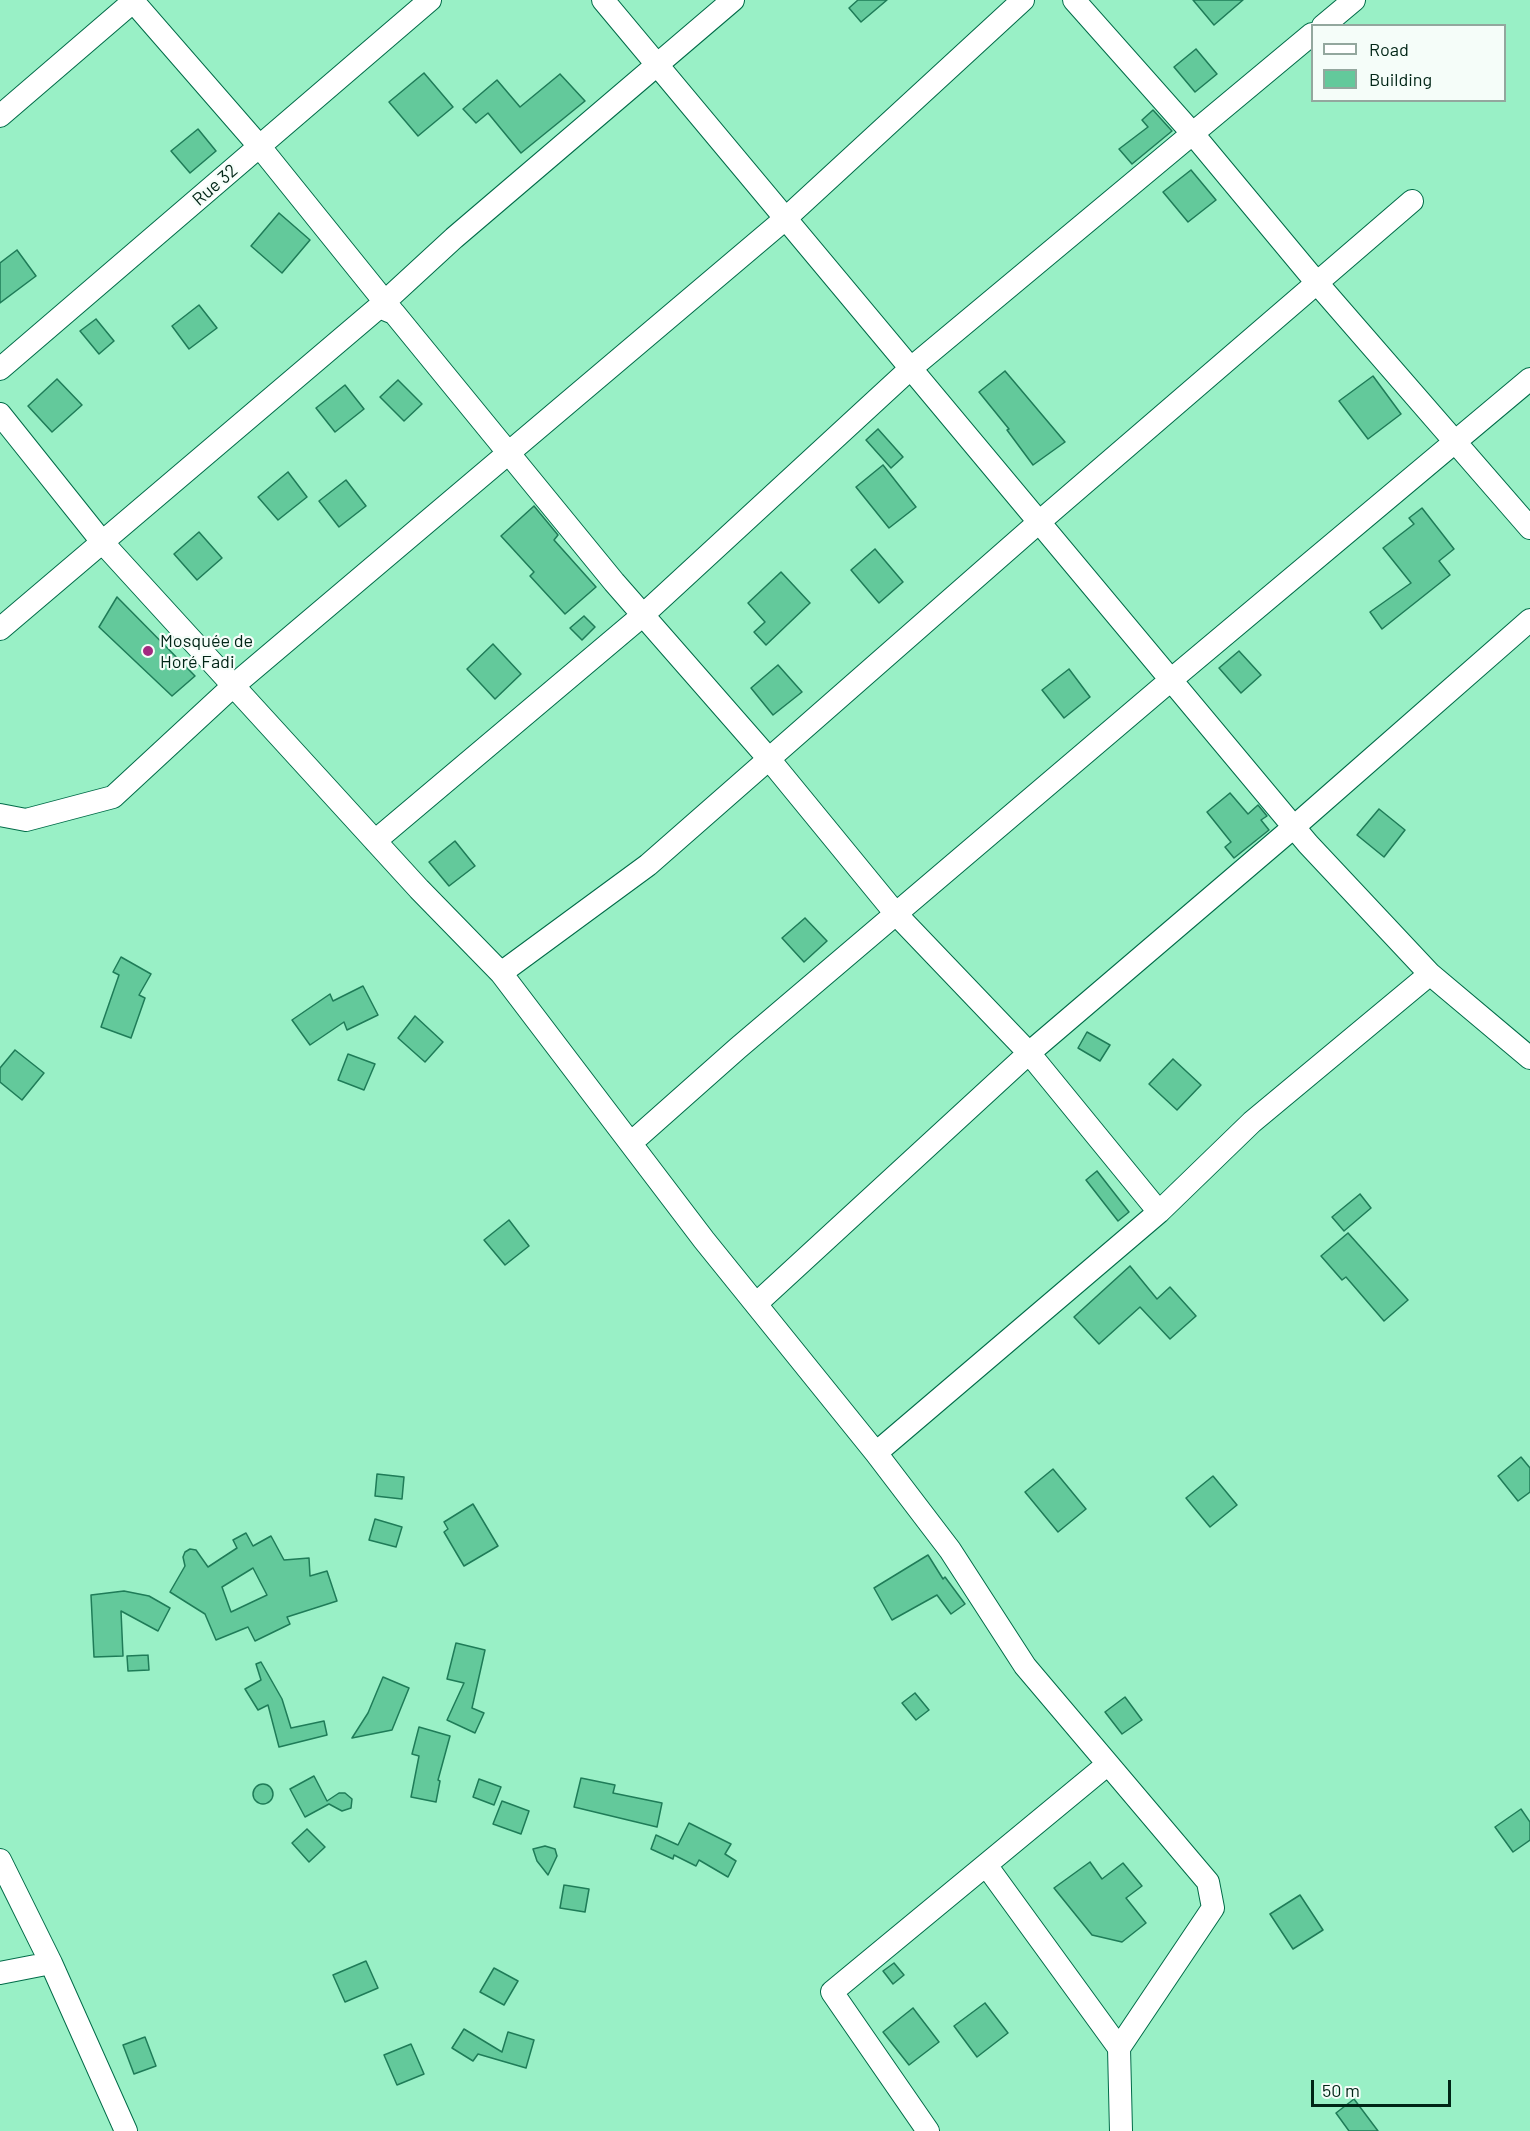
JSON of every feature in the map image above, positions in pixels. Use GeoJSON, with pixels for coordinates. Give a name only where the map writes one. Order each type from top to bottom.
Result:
{"type":"FeatureCollection","features":[{"type":"Feature","properties":{"kind":"street","name":"Rue 32"},"geometry":{"type":"LineString","coordinates":[[0,369],[430,0]]}},
{"type":"Feature","properties":{"kind":"street"},"geometry":{"type":"LineString","coordinates":[[603,0],[1294,826],[1430,974],[1530,1058]]}},
{"type":"Feature","properties":{"kind":"street"},"geometry":{"type":"LineString","coordinates":[[0,629],[386,308],[454,238],[733,0]]}},
{"type":"Feature","properties":{"kind":"street"},"geometry":{"type":"LineString","coordinates":[[0,815],[26,820],[113,797],[233,686],[785,219],[1023,0]]}},
{"type":"Feature","properties":{"kind":"street"},"geometry":{"type":"LineString","coordinates":[[1074,0],[1193,134],[1454,444],[1530,528]]}},
{"type":"Feature","properties":{"kind":"street"},"geometry":{"type":"LineString","coordinates":[[1325,24],[1354,0]]}},
{"type":"Feature","properties":{"kind":"street"},"geometry":{"type":"LineString","coordinates":[[0,116],[133,1],[260,147],[386,308],[643,615],[769,759],[896,914],[1029,1053],[1159,1212]]}},
{"type":"Feature","properties":{"kind":"street"},"geometry":{"type":"LineString","coordinates":[[375,841],[643,615],[910,369],[1311,35]]}},
{"type":"Feature","properties":{"kind":"street"},"geometry":{"type":"LineString","coordinates":[[501,974],[648,866],[1038,522],[1412,201]]}},
{"type":"Feature","properties":{"kind":"street"},"geometry":{"type":"LineString","coordinates":[[632,1142],[1172,679],[1530,379]]}},
{"type":"Feature","properties":{"kind":"street"},"geometry":{"type":"LineString","coordinates":[[0,414],[103,543],[375,841],[501,974],[950,1550],[1025,1666],[1208,1882],[1213,1908],[1119,2048]]}},
{"type":"Feature","properties":{"kind":"street"},"geometry":{"type":"LineString","coordinates":[[756,1304],[1029,1053],[1530,620]]}},
{"type":"Feature","properties":{"kind":"street"},"geometry":{"type":"LineString","coordinates":[[876,1453],[1159,1212],[1252,1122],[1430,974]]}},
{"type":"Feature","properties":{"kind":"street"},"geometry":{"type":"LineString","coordinates":[[928,2131],[832,1992],[1108,1764]]}},
{"type":"Feature","properties":{"kind":"street"},"geometry":{"type":"LineString","coordinates":[[0,1860],[51,1963],[126,2131]]}},
{"type":"Feature","properties":{"kind":"street"},"geometry":{"type":"LineString","coordinates":[[986,1865],[1119,2048],[1121,2131]]}},
{"type":"Feature","properties":{"kind":"street"},"geometry":{"type":"LineString","coordinates":[[0,1973],[51,1963]]}},
{"type":"Feature","properties":{"kind":"building"},"geometry":{"type":"Polygon","coordinates":[[[858,0],[887,0],[861,22],[849,8],[858,0]]]}},
{"type":"Feature","properties":{"kind":"building"},"geometry":{"type":"Polygon","coordinates":[[[1193,0],[1243,0],[1214,25],[1193,0]]]}},
{"type":"Feature","properties":{"kind":"building"},"geometry":{"type":"Polygon","coordinates":[[[1196,49],[1217,74],[1195,92],[1174,67],[1196,49]]]}},
{"type":"Feature","properties":{"kind":"building"},"geometry":{"type":"Polygon","coordinates":[[[424,73],[453,107],[418,136],[389,102],[424,73]]]}},
{"type":"Feature","properties":{"kind":"building"},"geometry":{"type":"Polygon","coordinates":[[[560,74],[585,101],[521,153],[488,113],[476,123],[463,109],[497,80],[520,107],[560,74]]]}},
{"type":"Feature","properties":{"kind":"building"},"geometry":{"type":"Polygon","coordinates":[[[1153,110],[1172,131],[1132,164],[1119,149],[1148,127],[1142,120],[1153,110]]]}},
{"type":"Feature","properties":{"kind":"building"},"geometry":{"type":"Polygon","coordinates":[[[198,129],[216,151],[190,173],[171,151],[198,129]]]}},
{"type":"Feature","properties":{"kind":"building"},"geometry":{"type":"Polygon","coordinates":[[[1191,170],[1216,200],[1188,222],[1163,192],[1191,170]]]}},
{"type":"Feature","properties":{"kind":"building"},"geometry":{"type":"Polygon","coordinates":[[[279,213],[310,240],[282,273],[251,246],[279,213]]]}},
{"type":"Feature","properties":{"kind":"building"},"geometry":{"type":"Polygon","coordinates":[[[17,250],[36,276],[0,303],[0,263],[17,250]]]}},
{"type":"Feature","properties":{"kind":"building"},"geometry":{"type":"Polygon","coordinates":[[[199,305],[217,328],[189,349],[172,326],[199,305]]]}},
{"type":"Feature","properties":{"kind":"building"},"geometry":{"type":"Polygon","coordinates":[[[96,319],[114,341],[99,354],[80,331],[96,319]]]}},
{"type":"Feature","properties":{"kind":"building"},"geometry":{"type":"Polygon","coordinates":[[[1005,371],[1065,442],[1033,465],[1007,430],[1009,429],[979,392],[1005,371]]]}},
{"type":"Feature","properties":{"kind":"building"},"geometry":{"type":"Polygon","coordinates":[[[1373,376],[1401,414],[1368,439],[1339,401],[1373,376]]]}},
{"type":"Feature","properties":{"kind":"building"},"geometry":{"type":"Polygon","coordinates":[[[57,379],[82,405],[52,432],[28,406],[57,379]]]}},
{"type":"Feature","properties":{"kind":"building"},"geometry":{"type":"Polygon","coordinates":[[[398,380],[422,404],[404,421],[380,397],[398,380]]]}},
{"type":"Feature","properties":{"kind":"building"},"geometry":{"type":"Polygon","coordinates":[[[345,385],[364,409],[335,432],[316,408],[345,385]]]}},
{"type":"Feature","properties":{"kind":"building"},"geometry":{"type":"Polygon","coordinates":[[[878,429],[903,457],[891,468],[866,440],[878,429]]]}},
{"type":"Feature","properties":{"kind":"building"},"geometry":{"type":"Polygon","coordinates":[[[883,465],[916,507],[889,528],[856,487],[883,465]]]}},
{"type":"Feature","properties":{"kind":"building"},"geometry":{"type":"Polygon","coordinates":[[[288,472],[307,497],[278,520],[258,497],[288,472]]]}},
{"type":"Feature","properties":{"kind":"building"},"geometry":{"type":"Polygon","coordinates":[[[346,480],[366,506],[339,527],[319,501],[346,480]]]}},
{"type":"Feature","properties":{"kind":"building"},"geometry":{"type":"Polygon","coordinates":[[[534,506],[558,535],[554,540],[596,587],[565,614],[530,576],[534,572],[501,536],[534,506]]]}},
{"type":"Feature","properties":{"kind":"building"},"geometry":{"type":"Polygon","coordinates":[[[1422,508],[1454,549],[1439,561],[1450,575],[1382,629],[1370,612],[1411,583],[1383,548],[1414,524],[1409,518],[1422,508]]]}},
{"type":"Feature","properties":{"kind":"building"},"geometry":{"type":"Polygon","coordinates":[[[199,532],[222,558],[197,580],[174,554],[199,532]]]}},
{"type":"Feature","properties":{"kind":"building"},"geometry":{"type":"Polygon","coordinates":[[[875,549],[903,582],[879,603],[851,570],[875,549]]]}},
{"type":"Feature","properties":{"kind":"building"},"geometry":{"type":"Polygon","coordinates":[[[781,572],[810,603],[766,645],[754,632],[765,622],[748,603],[781,572]]]}},
{"type":"Feature","properties":{"kind":"building","name":"Mosquée de Horé Fadi"},"geometry":{"type":"Polygon","coordinates":[[[117,597],[195,676],[172,696],[99,627],[117,597]]]}},
{"type":"Feature","properties":{"kind":"building"},"geometry":{"type":"Polygon","coordinates":[[[584,616],[595,627],[582,640],[570,628],[584,616]]]}},
{"type":"Feature","properties":{"kind":"building"},"geometry":{"type":"Polygon","coordinates":[[[493,644],[521,674],[495,699],[467,669],[493,644]]]}},
{"type":"Feature","properties":{"kind":"building"},"geometry":{"type":"Polygon","coordinates":[[[1239,651],[1261,675],[1241,693],[1219,668],[1239,651]]]}},
{"type":"Feature","properties":{"kind":"building"},"geometry":{"type":"Polygon","coordinates":[[[778,665],[802,692],[773,715],[751,688],[778,665]]]}},
{"type":"Feature","properties":{"kind":"building"},"geometry":{"type":"Polygon","coordinates":[[[1069,669],[1090,697],[1064,718],[1042,690],[1069,669]]]}},
{"type":"Feature","properties":{"kind":"building"},"geometry":{"type":"Polygon","coordinates":[[[1230,793],[1248,814],[1258,805],[1267,816],[1261,820],[1269,830],[1234,858],[1225,847],[1231,842],[1207,812],[1230,793]]]}},
{"type":"Feature","properties":{"kind":"building"},"geometry":{"type":"Polygon","coordinates":[[[1379,809],[1405,830],[1384,857],[1357,835],[1379,809]]]}},
{"type":"Feature","properties":{"kind":"building"},"geometry":{"type":"Polygon","coordinates":[[[455,841],[475,866],[449,886],[429,862],[455,841]]]}},
{"type":"Feature","properties":{"kind":"building"},"geometry":{"type":"Polygon","coordinates":[[[805,918],[827,941],[804,962],[782,938],[805,918]]]}},
{"type":"Feature","properties":{"kind":"building"},"geometry":{"type":"Polygon","coordinates":[[[121,957],[151,974],[139,995],[145,998],[131,1038],[101,1027],[119,975],[113,972],[121,957]]]}},
{"type":"Feature","properties":{"kind":"building"},"geometry":{"type":"Polygon","coordinates":[[[363,986],[378,1015],[347,1030],[344,1022],[310,1045],[292,1020],[330,994],[333,1001],[363,986]]]}},
{"type":"Feature","properties":{"kind":"building"},"geometry":{"type":"Polygon","coordinates":[[[415,1016],[443,1042],[425,1062],[398,1038],[415,1016]]]}},
{"type":"Feature","properties":{"kind":"building"},"geometry":{"type":"Polygon","coordinates":[[[1087,1032],[1110,1045],[1100,1061],[1078,1048],[1087,1032]]]}},
{"type":"Feature","properties":{"kind":"building"},"geometry":{"type":"Polygon","coordinates":[[[15,1050],[44,1073],[22,1100],[0,1082],[0,1068],[15,1050]]]}},
{"type":"Feature","properties":{"kind":"building"},"geometry":{"type":"Polygon","coordinates":[[[348,1054],[375,1064],[364,1090],[338,1080],[348,1054]]]}},
{"type":"Feature","properties":{"kind":"building"},"geometry":{"type":"Polygon","coordinates":[[[1173,1059],[1201,1085],[1177,1110],[1149,1084],[1173,1059]]]}},
{"type":"Feature","properties":{"kind":"building"},"geometry":{"type":"Polygon","coordinates":[[[1097,1171],[1129,1212],[1118,1221],[1086,1180],[1097,1171]]]}},
{"type":"Feature","properties":{"kind":"building"},"geometry":{"type":"Polygon","coordinates":[[[1360,1194],[1371,1208],[1344,1231],[1332,1217],[1360,1194]]]}},
{"type":"Feature","properties":{"kind":"building"},"geometry":{"type":"Polygon","coordinates":[[[509,1220],[529,1246],[505,1265],[484,1240],[509,1220]]]}},
{"type":"Feature","properties":{"kind":"building"},"geometry":{"type":"Polygon","coordinates":[[[1348,1233],[1408,1300],[1384,1321],[1346,1277],[1342,1280],[1321,1256],[1348,1233]]]}},
{"type":"Feature","properties":{"kind":"building"},"geometry":{"type":"Polygon","coordinates":[[[1130,1266],[1157,1299],[1170,1287],[1196,1316],[1170,1339],[1140,1307],[1099,1344],[1074,1317],[1130,1266]]]}},
{"type":"Feature","properties":{"kind":"building"},"geometry":{"type":"Polygon","coordinates":[[[1521,1457],[1530,1468],[1530,1492],[1518,1501],[1498,1476],[1521,1457]]]}},
{"type":"Feature","properties":{"kind":"building"},"geometry":{"type":"Polygon","coordinates":[[[1053,1469],[1086,1509],[1058,1532],[1025,1492],[1053,1469]]]}},
{"type":"Feature","properties":{"kind":"building"},"geometry":{"type":"Polygon","coordinates":[[[377,1474],[404,1477],[402,1499],[375,1496],[377,1474]]]}},
{"type":"Feature","properties":{"kind":"building"},"geometry":{"type":"Polygon","coordinates":[[[1213,1476],[1237,1505],[1210,1527],[1186,1498],[1213,1476]]]}},
{"type":"Feature","properties":{"kind":"building"},"geometry":{"type":"Polygon","coordinates":[[[473,1504],[498,1546],[464,1566],[444,1532],[448,1529],[444,1522],[473,1504]]]}},
{"type":"Feature","properties":{"kind":"building"},"geometry":{"type":"Polygon","coordinates":[[[375,1519],[402,1527],[396,1547],[369,1540],[375,1519]]]}},
{"type":"Feature","properties":{"kind":"building"},"geometry":{"type":"Polygon","coordinates":[[[246,1533],[253,1546],[271,1536],[284,1560],[309,1558],[310,1576],[327,1571],[337,1601],[287,1617],[290,1624],[255,1641],[248,1627],[216,1640],[205,1614],[170,1592],[185,1566],[183,1557],[185,1552],[190,1549],[196,1550],[208,1567],[237,1548],[233,1540],[246,1533]],[[253,1568],[222,1587],[231,1612],[267,1595],[253,1568]]]}},
{"type":"Feature","properties":{"kind":"building"},"geometry":{"type":"Polygon","coordinates":[[[928,1555],[943,1579],[945,1577],[965,1604],[951,1614],[937,1595],[892,1620],[874,1588],[928,1555]]]}},
{"type":"Feature","properties":{"kind":"building"},"geometry":{"type":"Polygon","coordinates":[[[124,1591],[149,1596],[170,1608],[158,1631],[121,1611],[123,1656],[94,1657],[91,1595],[124,1591]]]}},
{"type":"Feature","properties":{"kind":"building"},"geometry":{"type":"Polygon","coordinates":[[[456,1643],[485,1650],[472,1708],[484,1713],[475,1733],[447,1720],[464,1683],[447,1679],[456,1643]]]}},
{"type":"Feature","properties":{"kind":"building"},"geometry":{"type":"Polygon","coordinates":[[[148,1655],[149,1670],[128,1671],[127,1656],[148,1655]]]}},
{"type":"Feature","properties":{"kind":"building"},"geometry":{"type":"Polygon","coordinates":[[[261,1662],[282,1699],[291,1728],[324,1721],[327,1735],[279,1747],[268,1705],[258,1710],[245,1689],[261,1680],[256,1664],[261,1662]]]}},
{"type":"Feature","properties":{"kind":"building"},"geometry":{"type":"Polygon","coordinates":[[[383,1677],[409,1688],[392,1730],[352,1738],[368,1713],[383,1677]]]}},
{"type":"Feature","properties":{"kind":"building"},"geometry":{"type":"Polygon","coordinates":[[[915,1693],[929,1710],[916,1720],[902,1703],[915,1693]]]}},
{"type":"Feature","properties":{"kind":"building"},"geometry":{"type":"Polygon","coordinates":[[[1125,1697],[1142,1720],[1122,1734],[1105,1712],[1125,1697]]]}},
{"type":"Feature","properties":{"kind":"building"},"geometry":{"type":"Polygon","coordinates":[[[419,1727],[450,1736],[438,1780],[440,1781],[436,1802],[411,1797],[419,1756],[412,1754],[419,1727]]]}},
{"type":"Feature","properties":{"kind":"building"},"geometry":{"type":"Polygon","coordinates":[[[314,1776],[327,1801],[339,1793],[345,1793],[352,1799],[351,1808],[342,1811],[329,1804],[305,1817],[290,1789],[314,1776]]]}},
{"type":"Feature","properties":{"kind":"building"},"geometry":{"type":"Polygon","coordinates":[[[581,1778],[615,1785],[613,1793],[662,1803],[657,1827],[574,1807],[581,1778]]]}},
{"type":"Feature","properties":{"kind":"building"},"geometry":{"type":"Polygon","coordinates":[[[479,1779],[501,1787],[494,1805],[473,1797],[479,1779]]]}},
{"type":"Feature","properties":{"kind":"building"},"geometry":{"type":"Polygon","coordinates":[[[263,1784],[270,1787],[273,1794],[270,1801],[263,1804],[256,1801],[253,1794],[256,1787],[263,1784]]]}},
{"type":"Feature","properties":{"kind":"building"},"geometry":{"type":"Polygon","coordinates":[[[502,1801],[529,1811],[521,1834],[493,1824],[502,1801]]]}},
{"type":"Feature","properties":{"kind":"building"},"geometry":{"type":"Polygon","coordinates":[[[1521,1809],[1530,1822],[1530,1840],[1513,1852],[1495,1827],[1521,1809]]]}},
{"type":"Feature","properties":{"kind":"building"},"geometry":{"type":"Polygon","coordinates":[[[689,1823],[731,1844],[725,1854],[736,1861],[728,1877],[699,1860],[696,1866],[674,1855],[673,1859],[651,1849],[656,1835],[678,1845],[689,1823]]]}},
{"type":"Feature","properties":{"kind":"building"},"geometry":{"type":"Polygon","coordinates":[[[307,1829],[325,1847],[309,1862],[292,1843],[307,1829]]]}},
{"type":"Feature","properties":{"kind":"building"},"geometry":{"type":"Polygon","coordinates":[[[545,1846],[555,1849],[557,1856],[548,1875],[537,1861],[533,1849],[545,1846]]]}},
{"type":"Feature","properties":{"kind":"building"},"geometry":{"type":"Polygon","coordinates":[[[1090,1862],[1102,1879],[1123,1863],[1142,1886],[1126,1898],[1146,1923],[1122,1942],[1092,1935],[1054,1888],[1090,1862]]]}},
{"type":"Feature","properties":{"kind":"building"},"geometry":{"type":"Polygon","coordinates":[[[564,1885],[589,1889],[585,1912],[560,1908],[564,1885]]]}},
{"type":"Feature","properties":{"kind":"building"},"geometry":{"type":"Polygon","coordinates":[[[1300,1895],[1323,1930],[1293,1949],[1270,1914],[1300,1895]]]}},
{"type":"Feature","properties":{"kind":"building"},"geometry":{"type":"Polygon","coordinates":[[[366,1961],[378,1988],[345,2002],[333,1975],[366,1961]]]}},
{"type":"Feature","properties":{"kind":"building"},"geometry":{"type":"Polygon","coordinates":[[[894,1963],[904,1975],[893,1984],[883,1971],[894,1963]]]}},
{"type":"Feature","properties":{"kind":"building"},"geometry":{"type":"Polygon","coordinates":[[[494,1968],[518,1981],[504,2005],[480,1992],[494,1968]]]}},
{"type":"Feature","properties":{"kind":"building"},"geometry":{"type":"Polygon","coordinates":[[[985,2003],[1008,2033],[977,2057],[954,2026],[985,2003]]]}},
{"type":"Feature","properties":{"kind":"building"},"geometry":{"type":"Polygon","coordinates":[[[913,2008],[939,2042],[909,2065],[883,2032],[913,2008]]]}},
{"type":"Feature","properties":{"kind":"building"},"geometry":{"type":"Polygon","coordinates":[[[464,2029],[502,2052],[508,2032],[534,2040],[526,2068],[478,2054],[473,2061],[452,2048],[464,2029]]]}},
{"type":"Feature","properties":{"kind":"building"},"geometry":{"type":"Polygon","coordinates":[[[145,2037],[156,2066],[134,2074],[123,2045],[145,2037]]]}},
{"type":"Feature","properties":{"kind":"building"},"geometry":{"type":"Polygon","coordinates":[[[411,2044],[424,2074],[397,2085],[384,2055],[411,2044]]]}},
{"type":"Feature","properties":{"kind":"building"},"geometry":{"type":"Polygon","coordinates":[[[1354,2099],[1378,2131],[1349,2131],[1336,2113],[1354,2099]]]}},
{"type":"Feature","properties":{"kind":"place","name":"Mosquée de Horé Fadi"},"geometry":{"type":"Point","coordinates":[148,651]}}]}
